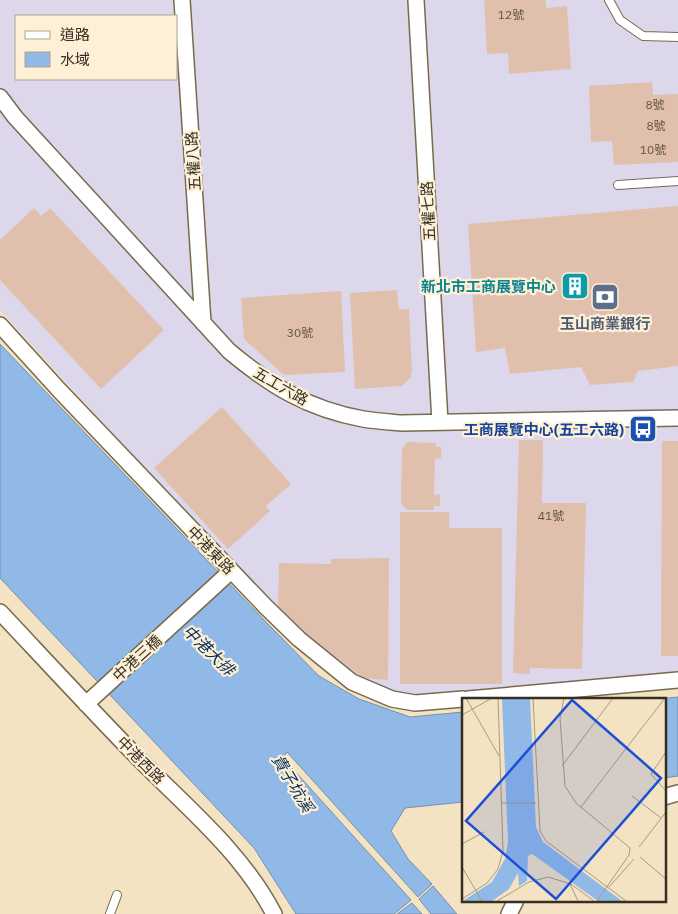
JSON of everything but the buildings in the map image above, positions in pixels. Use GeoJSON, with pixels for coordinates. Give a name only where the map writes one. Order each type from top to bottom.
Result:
{"type":"FeatureCollection","features":[{"type":"Feature","properties":{"kind":"street","name":"五權八路"},"geometry":{"type":"LineString","coordinates":[[182,0],[203,323]]}},
{"type":"Feature","properties":{"kind":"street","name":"五權七路"},"geometry":{"type":"LineString","coordinates":[[416,0],[440,422]]}},
{"type":"Feature","properties":{"kind":"street","name":"五工六路"},"geometry":{"type":"LineString","coordinates":[[0,97],[16,117],[229,351],[258,375],[291,395],[326,410],[363,419],[401,423],[678,418]]}},
{"type":"Feature","properties":{"kind":"street","name":"中港東路"},"geometry":{"type":"LineString","coordinates":[[0,325],[228,574],[299,639],[352,682],[392,699],[415,703],[462,699]]}},
{"type":"Feature","properties":{"kind":"street","name":"中港三橋"},"geometry":{"type":"LineString","coordinates":[[91,699],[228,574]]}},
{"type":"Feature","properties":{"kind":"street","name":"中港西路"},"geometry":{"type":"LineString","coordinates":[[0,612],[91,699],[222,843],[246,872],[274,914]]}},
{"type":"Feature","properties":{"kind":"street"},"geometry":{"type":"LineString","coordinates":[[479,698],[678,680]]}},
{"type":"Feature","properties":{"kind":"street"},"geometry":{"type":"LineString","coordinates":[[508,914],[515,902]]}},
{"type":"Feature","properties":{"kind":"lane"},"geometry":{"type":"LineString","coordinates":[[610,0],[620,20],[643,36],[678,37]]}},
{"type":"Feature","properties":{"kind":"lane"},"geometry":{"type":"LineString","coordinates":[[618,185],[678,181]]}},
{"type":"Feature","properties":{"kind":"lane"},"geometry":{"type":"LineString","coordinates":[[110,914],[117,895]]}},
{"type":"Feature","properties":{"kind":"shaded area"},"geometry":{"type":"Polygon","coordinates":[[[0,0],[678,0],[678,680],[418,697],[381,688],[350,675],[266,602],[0,310],[0,0]]]}},
{"type":"Feature","properties":{"kind":"water"},"geometry":{"type":"Polygon","coordinates":[[[0,344],[319,676],[359,699],[410,717],[462,712],[462,802],[405,808],[391,831],[408,859],[432,884],[418,897],[287,752],[283,758],[411,900],[394,914],[296,914],[254,848],[0,578],[0,344]]]}},
{"type":"Feature","properties":{"kind":"water"},"geometry":{"type":"Polygon","coordinates":[[[678,697],[678,776],[666,778],[666,698],[678,697]]]}},
{"type":"Feature","properties":{"kind":"water"},"geometry":{"type":"Polygon","coordinates":[[[433,886],[457,914],[431,914],[419,899],[433,886]]]}},
{"type":"Feature","properties":{"kind":"water"},"geometry":{"type":"Polygon","coordinates":[[[412,903],[422,914],[397,914],[412,903]]]}},
{"type":"Feature","properties":{"kind":"place","name":"新北市工商展覽中心"},"geometry":{"type":"Point","coordinates":[575,286]}},
{"type":"Feature","properties":{"kind":"place","name":"玉山商業銀行"},"geometry":{"type":"Point","coordinates":[605,297]}},
{"type":"Feature","properties":{"kind":"place","name":"工商展覽中心(五工六路)"},"geometry":{"type":"Point","coordinates":[643,429]}},
{"type":"Feature","properties":{"kind":"water label","name":"中港大排"},"geometry":{"type":"Point","coordinates":[209,650]}},
{"type":"Feature","properties":{"kind":"water label","name":"貴子坑溪"},"geometry":{"type":"Point","coordinates":[293,783]}}]}
